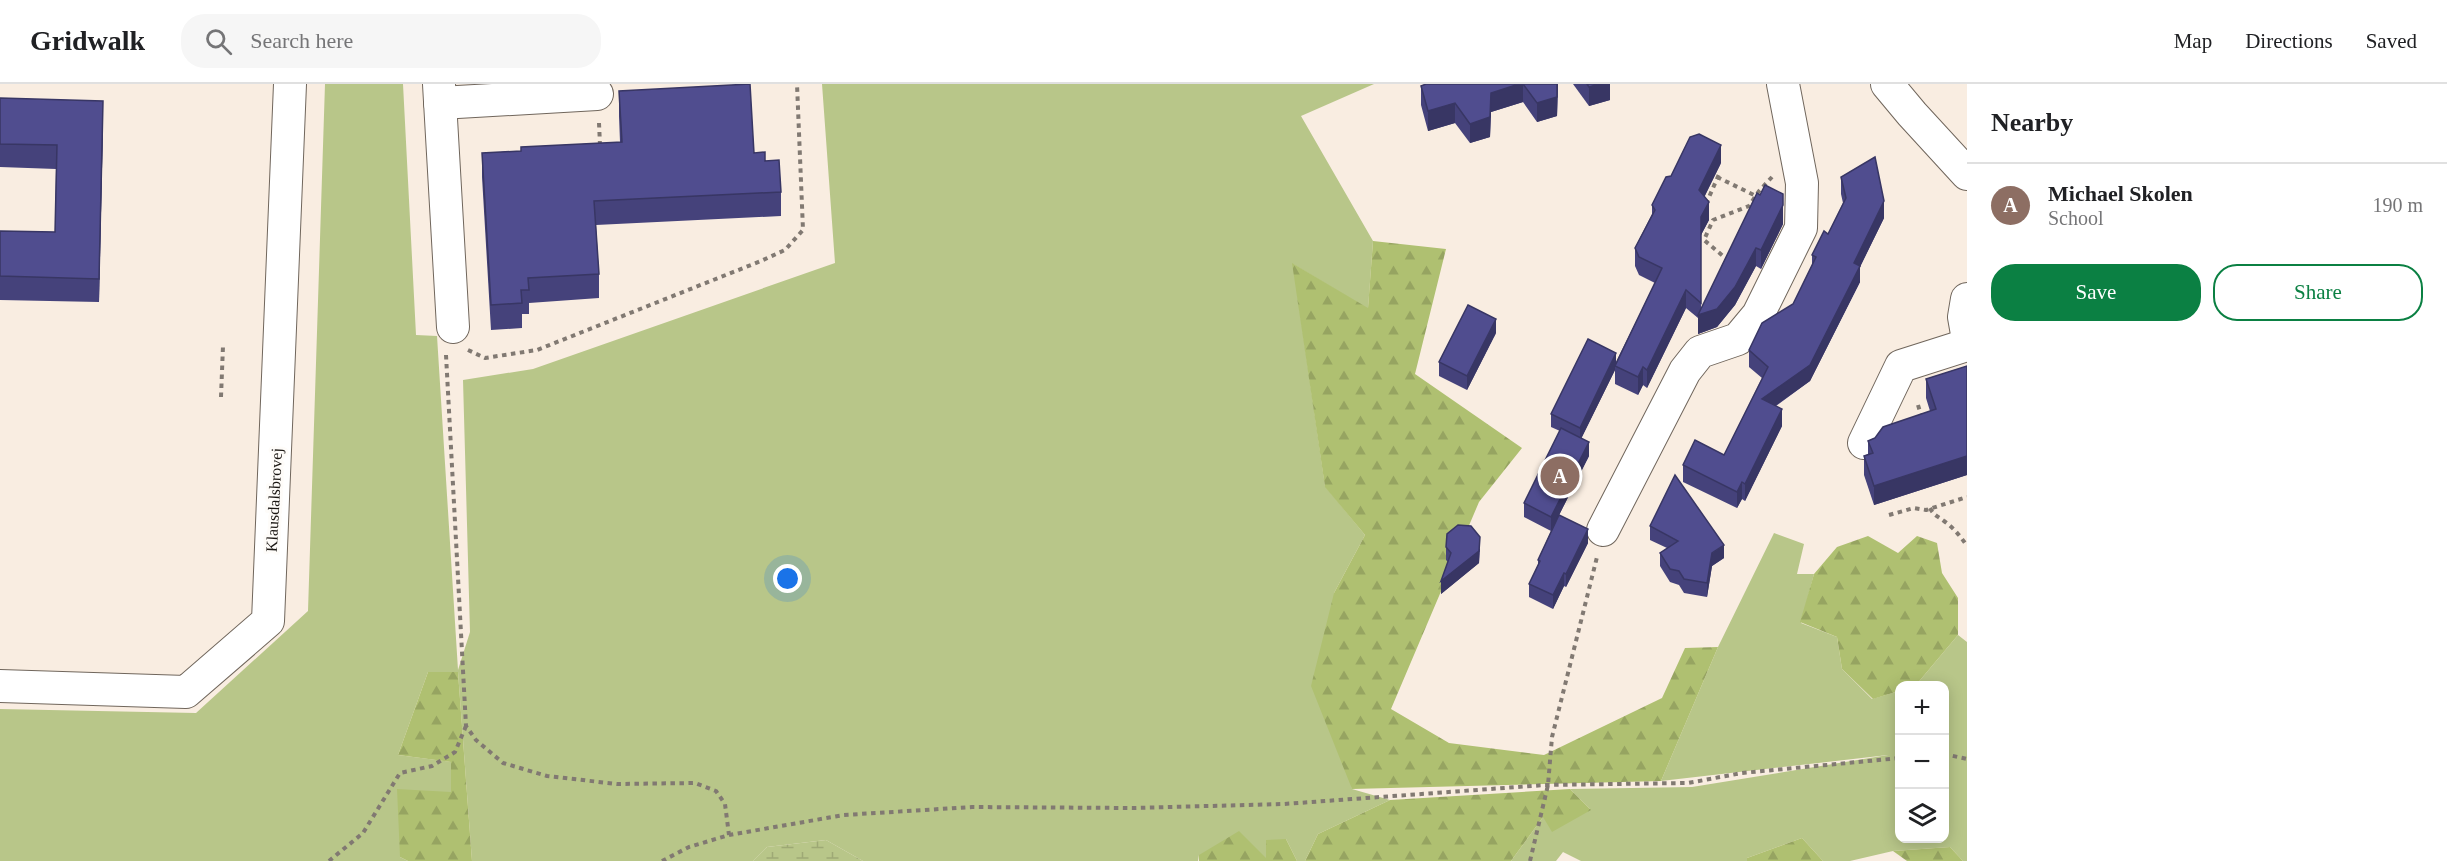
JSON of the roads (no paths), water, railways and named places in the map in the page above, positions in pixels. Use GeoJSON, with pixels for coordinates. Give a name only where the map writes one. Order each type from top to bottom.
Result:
{"type":"FeatureCollection","features":[{"type":"Feature","properties":{"kind":"street","name":"Klausdalsbrovej"},"geometry":{"type":"LineString","coordinates":[[0,686],[186,692],[268,621],[290,84]]}},
{"type":"Feature","properties":{"kind":"street"},"geometry":{"type":"LineString","coordinates":[[1604,530],[1685,371],[1700,351],[1737,339],[1758,315],[1801,228],[1802,183],[1783,84]]}},
{"type":"Feature","properties":{"kind":"street"},"geometry":{"type":"LineString","coordinates":[[1887,84],[1911,114],[1967,174]]}},
{"type":"Feature","properties":{"kind":"street"},"geometry":{"type":"LineString","coordinates":[[453,327],[440,93],[597,94]]}},
{"type":"Feature","properties":{"kind":"street"},"geometry":{"type":"LineString","coordinates":[[1967,299],[1964,317],[1967,334]]}},
{"type":"Feature","properties":{"kind":"street"},"geometry":{"type":"LineString","coordinates":[[1864,443],[1901,366],[1967,345]]}},
{"type":"Feature","properties":{"kind":"place","name":"Michael Skolen"},"geometry":{"type":"Point","coordinates":[1560,476]}}]}
